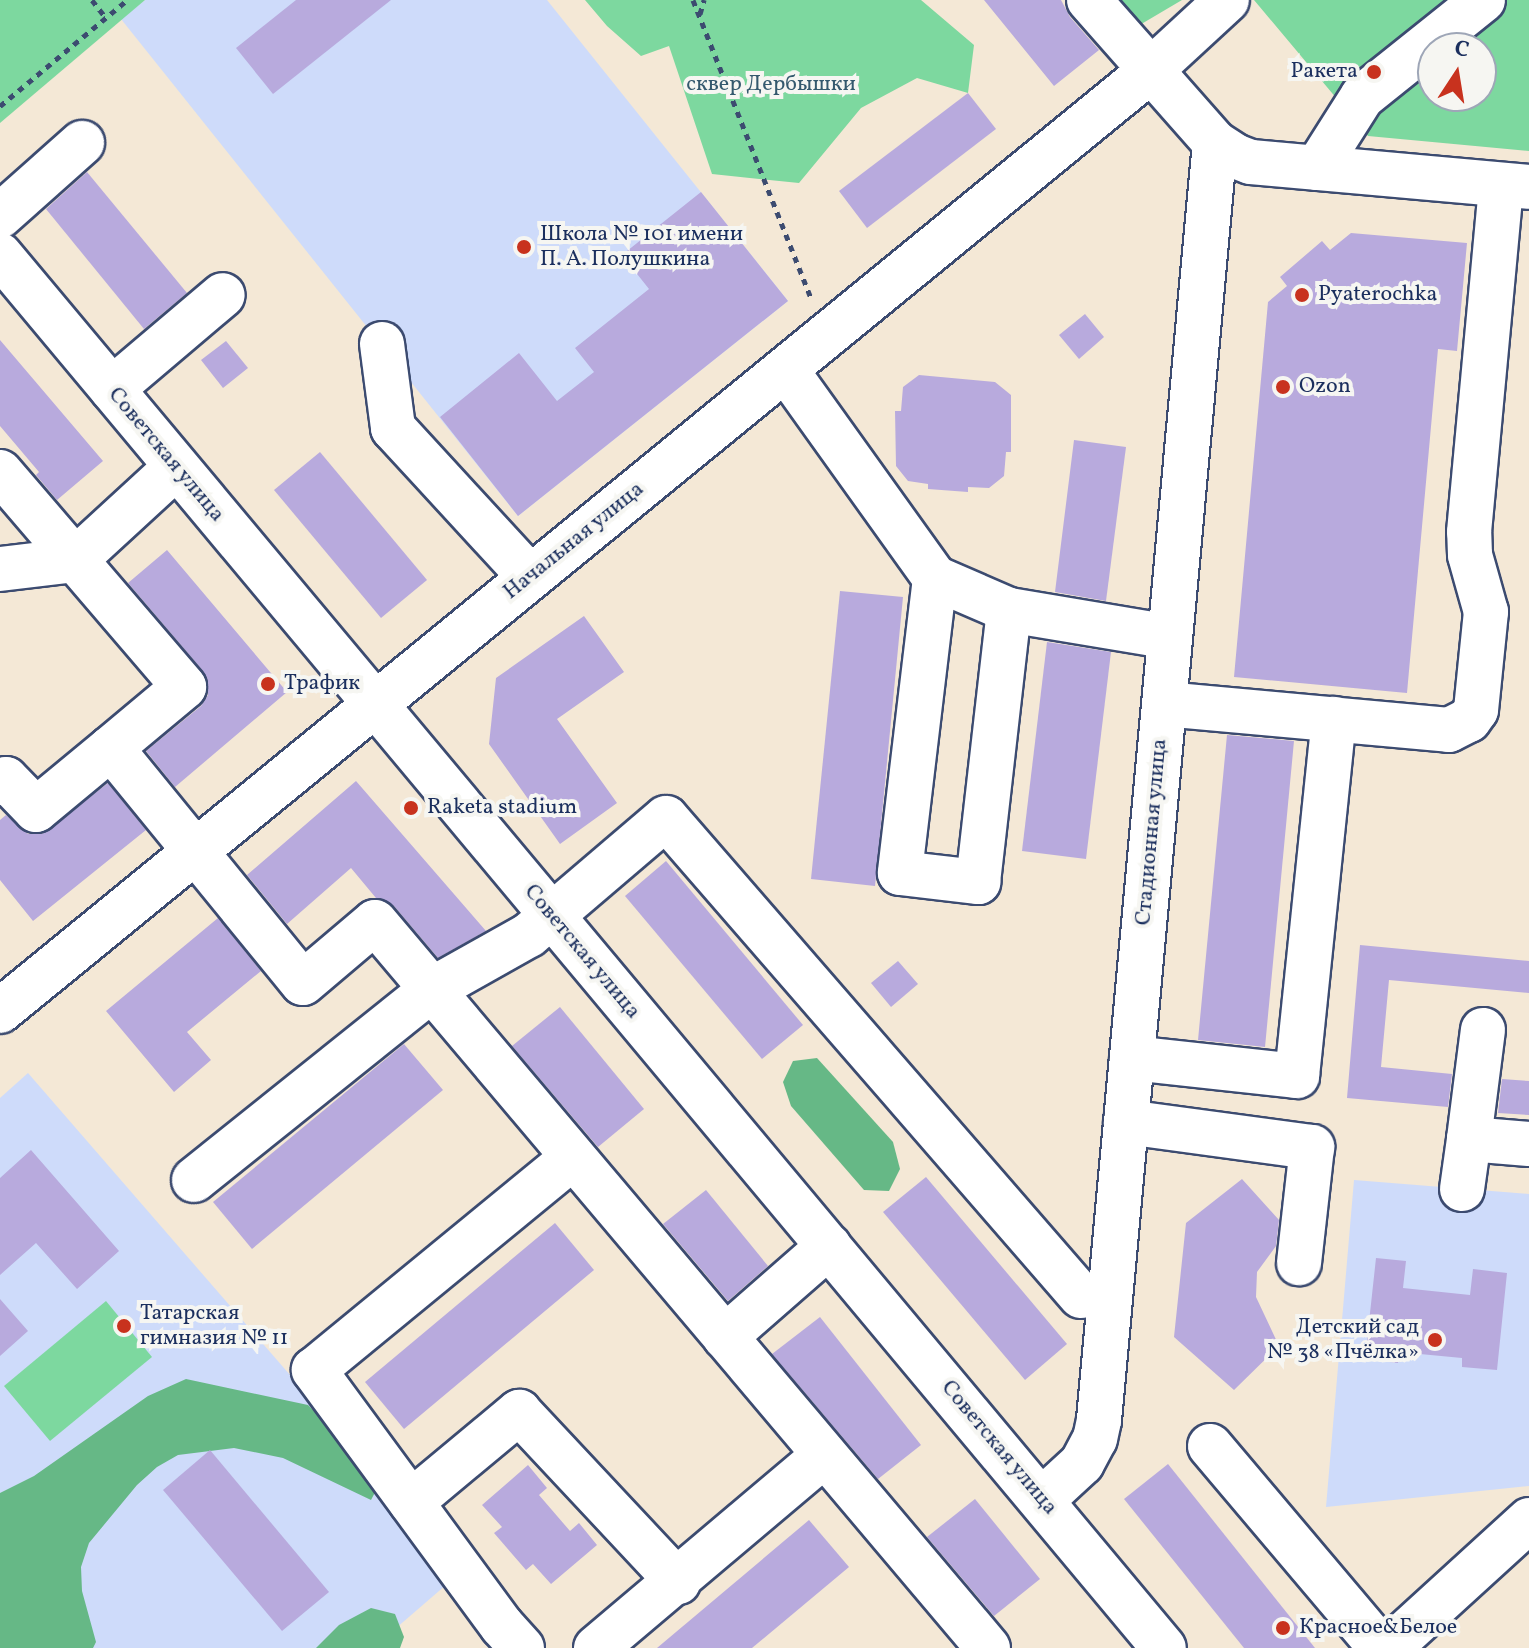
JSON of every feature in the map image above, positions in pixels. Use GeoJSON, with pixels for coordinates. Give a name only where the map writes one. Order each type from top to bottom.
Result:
{"type":"FeatureCollection","features":[{"type":"Feature","properties":{"kind":"street"},"geometry":{"type":"LineString","coordinates":[[1089,0],[1149,72],[1215,143],[1251,162],[1515,186],[1469,532],[1470,555],[1486,612],[1476,710],[1459,727],[1449,730],[1164,704]]}},
{"type":"Feature","properties":{"kind":"street","name":"Начальная улица"},"geometry":{"type":"LineString","coordinates":[[0,1011],[1149,72],[1227,0]]}},
{"type":"Feature","properties":{"kind":"street"},"geometry":{"type":"LineString","coordinates":[[1317,168],[1362,97],[1483,0]]}},
{"type":"Feature","properties":{"kind":"street"},"geometry":{"type":"LineString","coordinates":[[0,216],[82,143]]}},
{"type":"Feature","properties":{"kind":"street","name":"Стадионная улица"},"geometry":{"type":"LineString","coordinates":[[1043,1499],[1082,1463],[1095,1439],[1215,143]]}},
{"type":"Feature","properties":{"kind":"street","name":"Советская улица"},"geometry":{"type":"LineString","coordinates":[[0,255],[1043,1499],[1164,1648]]}},
{"type":"Feature","properties":{"kind":"street"},"geometry":{"type":"LineString","coordinates":[[112,389],[223,295]]}},
{"type":"Feature","properties":{"kind":"street"},"geometry":{"type":"LineString","coordinates":[[382,344],[393,428],[530,577]]}},
{"type":"Feature","properties":{"kind":"street"},"geometry":{"type":"LineString","coordinates":[[786,370],[935,578],[1009,610],[1170,637]]}},
{"type":"Feature","properties":{"kind":"street"},"geometry":{"type":"LineString","coordinates":[[0,569],[75,560],[176,467]]}},
{"type":"Feature","properties":{"kind":"street"},"geometry":{"type":"LineString","coordinates":[[0,472],[184,687],[36,810],[6,779],[0,783]]}},
{"type":"Feature","properties":{"kind":"street"},"geometry":{"type":"LineString","coordinates":[[935,578],[900,873],[978,882],[1009,610]]}},
{"type":"Feature","properties":{"kind":"street"},"geometry":{"type":"LineString","coordinates":[[1132,1058],[1297,1076],[1334,719]]}},
{"type":"Feature","properties":{"kind":"street"},"geometry":{"type":"LineString","coordinates":[[111,748],[303,983],[375,922],[988,1648]]}},
{"type":"Feature","properties":{"kind":"street"},"geometry":{"type":"LineString","coordinates":[[194,1180],[431,990],[529,935],[666,818],[1081,1296]]}},
{"type":"Feature","properties":{"kind":"street"},"geometry":{"type":"LineString","coordinates":[[1462,1189],[1483,1030]]}},
{"type":"Feature","properties":{"kind":"street"},"geometry":{"type":"LineString","coordinates":[[1126,1122],[1312,1147],[1299,1263]]}},
{"type":"Feature","properties":{"kind":"street"},"geometry":{"type":"LineString","coordinates":[[1469,1139],[1529,1144]]}},
{"type":"Feature","properties":{"kind":"street"},"geometry":{"type":"LineString","coordinates":[[498,1641],[411,1502],[314,1370],[573,1157]]}},
{"type":"Feature","properties":{"kind":"street"},"geometry":{"type":"LineString","coordinates":[[725,1337],[829,1246]]}},
{"type":"Feature","properties":{"kind":"street"},"geometry":{"type":"LineString","coordinates":[[411,1502],[519,1412],[678,1582]]}},
{"type":"Feature","properties":{"kind":"street"},"geometry":{"type":"LineString","coordinates":[[1210,1446],[1381,1648]]}},
{"type":"Feature","properties":{"kind":"street"},"geometry":{"type":"LineString","coordinates":[[596,1648],[678,1582],[824,1455]]}},
{"type":"Feature","properties":{"kind":"street"},"geometry":{"type":"LineString","coordinates":[[1389,1648],[1529,1520]]}},
{"type":"Feature","properties":{"kind":"path"},"geometry":{"type":"LineString","coordinates":[[92,0],[106,18]]}},
{"type":"Feature","properties":{"kind":"path"},"geometry":{"type":"LineString","coordinates":[[0,106],[127,0]]}},
{"type":"Feature","properties":{"kind":"path"},"geometry":{"type":"LineString","coordinates":[[693,0],[826,336]]}},
{"type":"Feature","properties":{"kind":"path"},"geometry":{"type":"LineString","coordinates":[[699,15],[704,0]]}},
{"type":"Feature","properties":{"kind":"shaded area","name":"Школа № 101 имени П. А. Полушкина"},"geometry":{"type":"Polygon","coordinates":[[[145,0],[547,0],[788,301],[518,516],[121,19],[145,0]]]}},
{"type":"Feature","properties":{"kind":"shaded area","name":"Татарская гимназия № 11"},"geometry":{"type":"Polygon","coordinates":[[[28,1073],[461,1572],[373,1648],[81,1648],[0,1555],[0,1098],[28,1073]]]}},
{"type":"Feature","properties":{"kind":"shaded area","name":"Детский сад № 38 «Пчёлка»"},"geometry":{"type":"Polygon","coordinates":[[[1354,1180],[1529,1194],[1529,1486],[1326,1507],[1354,1180]]]}},
{"type":"Feature","properties":{"kind":"green space"},"geometry":{"type":"Polygon","coordinates":[[[0,0],[145,0],[0,123],[0,0]]]}},
{"type":"Feature","properties":{"kind":"green space","name":"сквер Дербышки"},"geometry":{"type":"Polygon","coordinates":[[[585,0],[921,0],[974,45],[968,93],[917,78],[861,108],[799,183],[712,174],[669,46],[641,56],[607,26],[585,0]]]}},
{"type":"Feature","properties":{"kind":"green space"},"geometry":{"type":"Polygon","coordinates":[[[1121,0],[1182,0],[1138,26],[1121,0]]]}},
{"type":"Feature","properties":{"kind":"green space","name":"Ракета"},"geometry":{"type":"Polygon","coordinates":[[[1254,0],[1529,0],[1529,151],[1368,136],[1254,0]]]}},
{"type":"Feature","properties":{"kind":"green space"},"geometry":{"type":"Polygon","coordinates":[[[817,1058],[893,1142],[900,1169],[889,1191],[864,1190],[791,1106],[783,1082],[793,1061],[817,1058]]]}},
{"type":"Feature","properties":{"kind":"green space"},"geometry":{"type":"Polygon","coordinates":[[[106,1301],[152,1357],[50,1441],[4,1386],[106,1301]]]}},
{"type":"Feature","properties":{"kind":"green space"},"geometry":{"type":"Polygon","coordinates":[[[186,1379],[308,1405],[382,1479],[371,1500],[283,1458],[234,1448],[178,1455],[157,1467],[137,1485],[89,1543],[81,1567],[82,1591],[96,1642],[93,1648],[0,1648],[0,1493],[34,1476],[148,1396],[186,1379]]]}},
{"type":"Feature","properties":{"kind":"green space"},"geometry":{"type":"Polygon","coordinates":[[[371,1608],[395,1614],[404,1637],[400,1648],[316,1648],[339,1625],[371,1608]]]}},
{"type":"Feature","properties":{"kind":"building"},"geometry":{"type":"Polygon","coordinates":[[[296,0],[391,0],[273,94],[236,48],[296,0]]]}},
{"type":"Feature","properties":{"kind":"building"},"geometry":{"type":"Polygon","coordinates":[[[984,0],[1061,0],[1070,17],[1099,50],[1054,86],[984,0]]]}},
{"type":"Feature","properties":{"kind":"building"},"geometry":{"type":"Polygon","coordinates":[[[968,93],[996,129],[867,228],[839,191],[968,93]]]}},
{"type":"Feature","properties":{"kind":"building"},"geometry":{"type":"Polygon","coordinates":[[[87,172],[187,293],[144,329],[46,209],[87,172]]]}},
{"type":"Feature","properties":{"kind":"building"},"geometry":{"type":"Polygon","coordinates":[[[701,192],[788,301],[518,516],[440,417],[519,353],[557,401],[594,372],[575,348],[649,289],[622,255],[701,192]]]}},
{"type":"Feature","properties":{"kind":"building"},"geometry":{"type":"Polygon","coordinates":[[[1351,233],[1467,243],[1457,351],[1438,349],[1407,693],[1234,677],[1268,302],[1287,286],[1280,277],[1322,241],[1330,250],[1351,233]]]}},
{"type":"Feature","properties":{"kind":"building"},"geometry":{"type":"Polygon","coordinates":[[[1085,314],[1104,337],[1079,359],[1059,335],[1085,314]]]}},
{"type":"Feature","properties":{"kind":"building"},"geometry":{"type":"Polygon","coordinates":[[[0,340],[103,461],[57,500],[36,475],[39,472],[0,426],[0,340]]]}},
{"type":"Feature","properties":{"kind":"building"},"geometry":{"type":"Polygon","coordinates":[[[226,341],[248,368],[223,388],[201,360],[226,341]]]}},
{"type":"Feature","properties":{"kind":"building"},"geometry":{"type":"Polygon","coordinates":[[[919,375],[995,382],[1011,395],[1011,452],[1006,452],[1004,476],[989,488],[968,487],[968,492],[928,489],[928,484],[908,481],[896,466],[895,411],[901,411],[903,387],[919,375]]]}},
{"type":"Feature","properties":{"kind":"building"},"geometry":{"type":"Polygon","coordinates":[[[1074,440],[1126,447],[1106,601],[1055,592],[1074,440]]]}},
{"type":"Feature","properties":{"kind":"building"},"geometry":{"type":"Polygon","coordinates":[[[320,452],[427,580],[381,618],[274,490],[320,452]]]}},
{"type":"Feature","properties":{"kind":"building"},"geometry":{"type":"Polygon","coordinates":[[[167,550],[287,692],[175,787],[146,751],[201,706],[208,695],[208,682],[203,671],[128,583],[167,550]]]}},
{"type":"Feature","properties":{"kind":"building"},"geometry":{"type":"Polygon","coordinates":[[[840,591],[903,597],[875,886],[811,879],[840,591]]]}},
{"type":"Feature","properties":{"kind":"building"},"geometry":{"type":"Polygon","coordinates":[[[584,616],[624,672],[557,719],[617,803],[560,844],[489,744],[496,678],[584,616]]]}},
{"type":"Feature","properties":{"kind":"building"},"geometry":{"type":"Polygon","coordinates":[[[1047,642],[1111,652],[1086,859],[1022,851],[1047,642]]]}},
{"type":"Feature","properties":{"kind":"building"},"geometry":{"type":"Polygon","coordinates":[[[1227,735],[1294,741],[1265,1047],[1198,1040],[1227,735]]]}},
{"type":"Feature","properties":{"kind":"building"},"geometry":{"type":"Polygon","coordinates":[[[356,781],[486,931],[438,958],[394,906],[376,898],[351,868],[287,924],[247,875],[356,781]]]}},
{"type":"Feature","properties":{"kind":"building"},"geometry":{"type":"Polygon","coordinates":[[[108,783],[146,830],[33,921],[0,880],[0,820],[6,815],[28,834],[42,834],[108,783]]]}},
{"type":"Feature","properties":{"kind":"building"},"geometry":{"type":"Polygon","coordinates":[[[666,861],[803,1025],[762,1059],[625,896],[666,861]]]}},
{"type":"Feature","properties":{"kind":"building"},"geometry":{"type":"Polygon","coordinates":[[[218,918],[261,971],[187,1032],[211,1060],[174,1092],[106,1011],[218,918]]]}},
{"type":"Feature","properties":{"kind":"building"},"geometry":{"type":"Polygon","coordinates":[[[1360,945],[1529,961],[1529,993],[1389,980],[1381,1067],[1452,1074],[1448,1107],[1347,1098],[1360,945]]]}},
{"type":"Feature","properties":{"kind":"building"},"geometry":{"type":"Polygon","coordinates":[[[898,961],[918,984],[891,1007],[871,983],[898,961]]]}},
{"type":"Feature","properties":{"kind":"building"},"geometry":{"type":"Polygon","coordinates":[[[560,1007],[644,1109],[598,1147],[512,1046],[560,1007]]]}},
{"type":"Feature","properties":{"kind":"building"},"geometry":{"type":"Polygon","coordinates":[[[404,1044],[443,1090],[252,1249],[213,1202],[404,1044]]]}},
{"type":"Feature","properties":{"kind":"building"},"geometry":{"type":"Polygon","coordinates":[[[1502,1079],[1529,1081],[1529,1115],[1498,1113],[1502,1079]]]}},
{"type":"Feature","properties":{"kind":"building"},"geometry":{"type":"Polygon","coordinates":[[[31,1150],[119,1251],[77,1289],[36,1243],[0,1275],[0,1178],[31,1150]]]}},
{"type":"Feature","properties":{"kind":"building"},"geometry":{"type":"Polygon","coordinates":[[[926,1177],[1067,1344],[1025,1380],[883,1212],[926,1177]]]}},
{"type":"Feature","properties":{"kind":"building"},"geometry":{"type":"Polygon","coordinates":[[[1242,1179],[1279,1220],[1276,1246],[1257,1272],[1256,1297],[1279,1346],[1234,1390],[1174,1337],[1186,1223],[1242,1179]]]}},
{"type":"Feature","properties":{"kind":"building"},"geometry":{"type":"Polygon","coordinates":[[[706,1190],[768,1266],[728,1301],[663,1224],[706,1190]]]}},
{"type":"Feature","properties":{"kind":"building"},"geometry":{"type":"Polygon","coordinates":[[[555,1223],[594,1270],[404,1429],[365,1382],[555,1223]]]}},
{"type":"Feature","properties":{"kind":"building"},"geometry":{"type":"Polygon","coordinates":[[[1376,1258],[1406,1261],[1403,1288],[1470,1295],[1473,1269],[1507,1273],[1497,1370],[1462,1367],[1462,1358],[1399,1352],[1398,1363],[1365,1359],[1376,1258]]]}},
{"type":"Feature","properties":{"kind":"building"},"geometry":{"type":"Polygon","coordinates":[[[0,1299],[28,1331],[0,1356],[0,1299]]]}},
{"type":"Feature","properties":{"kind":"building"},"geometry":{"type":"Polygon","coordinates":[[[820,1317],[921,1445],[878,1479],[772,1354],[820,1317]]]}},
{"type":"Feature","properties":{"kind":"building"},"geometry":{"type":"Polygon","coordinates":[[[210,1450],[329,1592],[282,1631],[163,1490],[210,1450]]]}},
{"type":"Feature","properties":{"kind":"building"},"geometry":{"type":"Polygon","coordinates":[[[1168,1464],[1315,1648],[1244,1648],[1124,1499],[1168,1464]]]}},
{"type":"Feature","properties":{"kind":"building"},"geometry":{"type":"Polygon","coordinates":[[[528,1465],[547,1488],[539,1495],[570,1531],[579,1523],[597,1545],[551,1584],[533,1564],[526,1570],[494,1533],[502,1527],[482,1505],[528,1465]]]}},
{"type":"Feature","properties":{"kind":"building"},"geometry":{"type":"Polygon","coordinates":[[[975,1499],[1040,1579],[994,1616],[927,1537],[975,1499]]]}},
{"type":"Feature","properties":{"kind":"building"},"geometry":{"type":"Polygon","coordinates":[[[809,1520],[849,1567],[752,1648],[657,1648],[809,1520]]]}},
{"type":"Feature","properties":{"kind":"place","name":"Ракета"},"geometry":{"type":"Point","coordinates":[1374,72]}},
{"type":"Feature","properties":{"kind":"place","name":"Школа № 101 имени П. А. Полушкина"},"geometry":{"type":"Point","coordinates":[524,247]}},
{"type":"Feature","properties":{"kind":"place","name":"Pyaterochka"},"geometry":{"type":"Point","coordinates":[1302,295]}},
{"type":"Feature","properties":{"kind":"place","name":"Ozon"},"geometry":{"type":"Point","coordinates":[1283,387]}},
{"type":"Feature","properties":{"kind":"place","name":"Трафик"},"geometry":{"type":"Point","coordinates":[268,684]}},
{"type":"Feature","properties":{"kind":"place","name":"Raketa stadium"},"geometry":{"type":"Point","coordinates":[411,808]}},
{"type":"Feature","properties":{"kind":"place","name":"Татарская гимназия № 11"},"geometry":{"type":"Point","coordinates":[124,1326]}},
{"type":"Feature","properties":{"kind":"place","name":"Детский сад № 38 «Пчёлка»"},"geometry":{"type":"Point","coordinates":[1435,1340]}},
{"type":"Feature","properties":{"kind":"place","name":"Красное&Белое"},"geometry":{"type":"Point","coordinates":[1283,1628]}}]}
